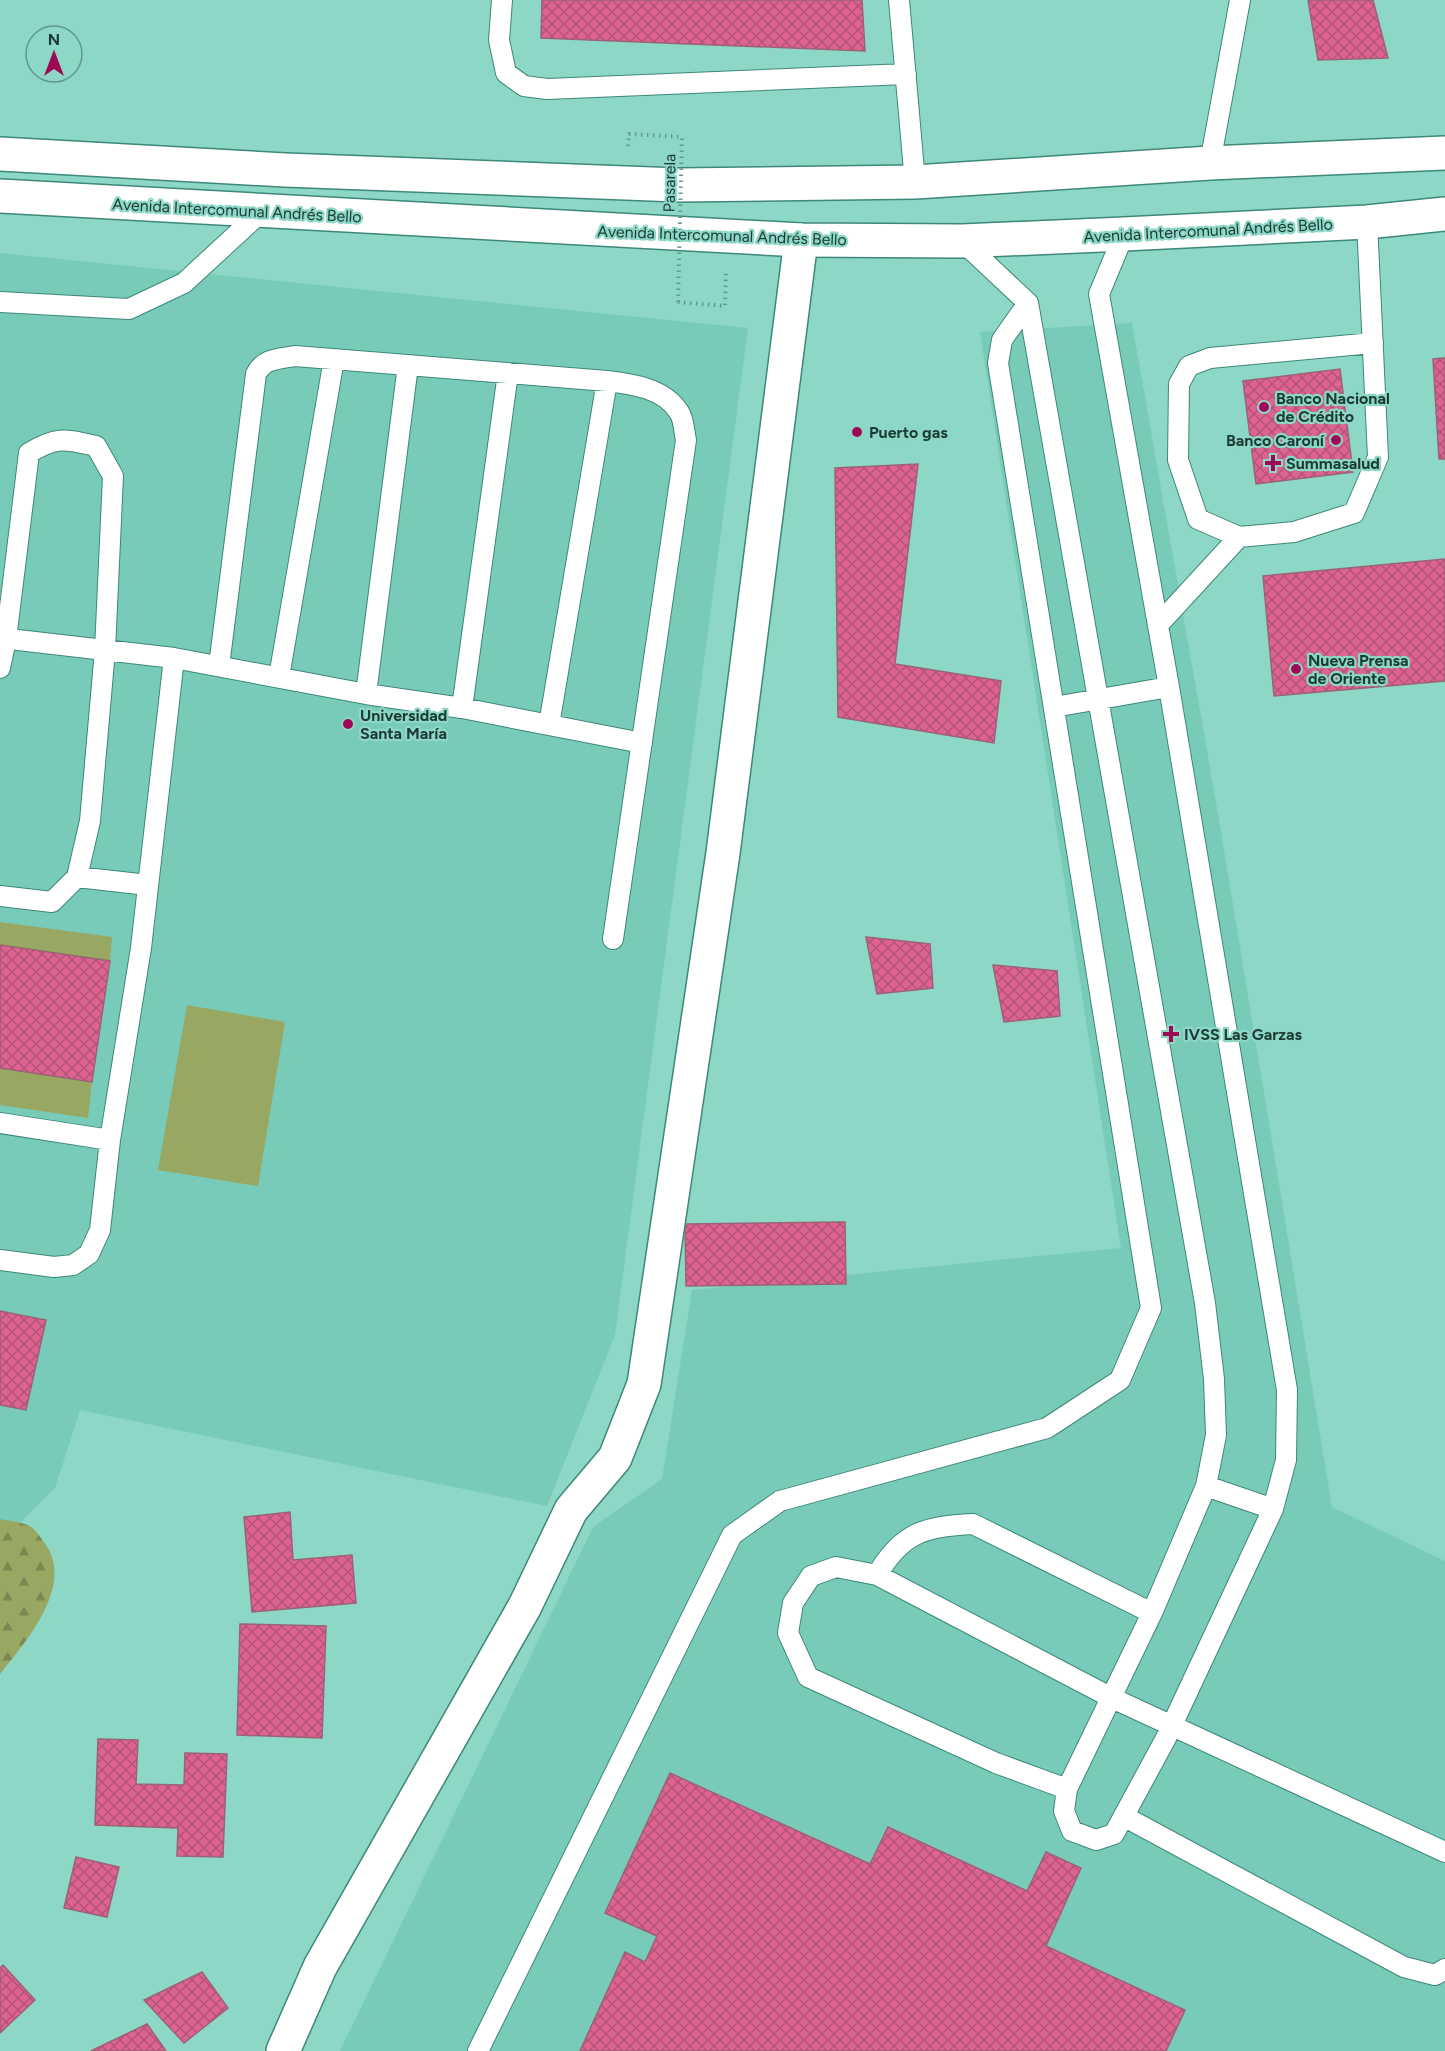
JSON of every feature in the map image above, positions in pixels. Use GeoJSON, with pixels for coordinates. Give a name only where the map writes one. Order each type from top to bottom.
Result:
{"type":"FeatureCollection","features":[{"type":"Feature","properties":{"kind":"main road"},"geometry":{"type":"LineString","coordinates":[[0,154],[285,170],[678,185],[915,182],[1210,163],[1445,153]]}},
{"type":"Feature","properties":{"kind":"main road","name":"Avenida Intercomunal Andrés Bello"},"geometry":{"type":"LineString","coordinates":[[0,196],[727,238],[801,240],[962,241],[1367,222],[1445,214]]}},
{"type":"Feature","properties":{"kind":"main road"},"geometry":{"type":"LineString","coordinates":[[283,2051],[320,1967],[525,1606],[571,1510],[615,1458],[644,1384],[723,853],[801,240]]}},
{"type":"Feature","properties":{"kind":"lane"},"geometry":{"type":"LineString","coordinates":[[502,0],[499,40],[506,73],[524,86],[548,89],[906,74]]}},
{"type":"Feature","properties":{"kind":"lane"},"geometry":{"type":"LineString","coordinates":[[899,0],[915,182]]}},
{"type":"Feature","properties":{"kind":"lane"},"geometry":{"type":"LineString","coordinates":[[1210,163],[1240,0]]}},
{"type":"Feature","properties":{"kind":"lane"},"geometry":{"type":"LineString","coordinates":[[0,302],[129,309],[184,283],[262,211]]}},
{"type":"Feature","properties":{"kind":"lane"},"geometry":{"type":"LineString","coordinates":[[1367,222],[1373,343],[1378,457],[1354,513],[1294,532],[1239,537],[1198,519],[1178,460],[1179,384],[1189,366],[1209,358],[1373,343]]}},
{"type":"Feature","properties":{"kind":"lane"},"geometry":{"type":"LineString","coordinates":[[962,241],[1028,303],[1205,1303],[1214,1379],[1216,1435],[1206,1486],[1152,1613],[1067,1789],[1064,1811],[1072,1831],[1096,1840],[1114,1834],[1173,1724],[1273,1509],[1286,1460],[1287,1390],[1169,687],[1099,294],[1124,234]]}},
{"type":"Feature","properties":{"kind":"lane"},"geometry":{"type":"LineString","coordinates":[[478,2051],[732,1535],[780,1501],[1047,1428],[1120,1380],[1151,1308],[998,363],[1002,340],[1028,303]]}},
{"type":"Feature","properties":{"kind":"lane"},"geometry":{"type":"LineString","coordinates":[[219,666],[256,374],[260,366],[270,360],[295,356],[607,381],[636,385],[663,396],[680,413],[686,440],[613,939]]}},
{"type":"Feature","properties":{"kind":"lane"},"geometry":{"type":"LineString","coordinates":[[279,677],[334,359]]}},
{"type":"Feature","properties":{"kind":"lane"},"geometry":{"type":"LineString","coordinates":[[366,694],[408,365]]}},
{"type":"Feature","properties":{"kind":"lane"},"geometry":{"type":"LineString","coordinates":[[462,708],[508,373]]}},
{"type":"Feature","properties":{"kind":"lane"},"geometry":{"type":"LineString","coordinates":[[549,725],[607,381]]}},
{"type":"Feature","properties":{"kind":"lane"},"geometry":{"type":"LineString","coordinates":[[0,668],[29,453],[50,440],[70,440],[96,446],[113,476],[105,650],[90,821],[77,877],[52,902],[0,896]]}},
{"type":"Feature","properties":{"kind":"lane"},"geometry":{"type":"LineString","coordinates":[[1158,625],[1239,537]]}},
{"type":"Feature","properties":{"kind":"lane"},"geometry":{"type":"LineString","coordinates":[[3,638],[174,658],[366,694],[462,708],[642,743]]}},
{"type":"Feature","properties":{"kind":"lane"},"geometry":{"type":"LineString","coordinates":[[0,1260],[54,1267],[73,1265],[89,1254],[100,1230],[110,1140],[148,885],[174,658]]}},
{"type":"Feature","properties":{"kind":"lane"},"geometry":{"type":"LineString","coordinates":[[1054,707],[1169,687]]}},
{"type":"Feature","properties":{"kind":"lane"},"geometry":{"type":"LineString","coordinates":[[77,877],[148,885]]}},
{"type":"Feature","properties":{"kind":"lane"},"geometry":{"type":"LineString","coordinates":[[0,1123],[110,1140]]}},
{"type":"Feature","properties":{"kind":"lane"},"geometry":{"type":"LineString","coordinates":[[1206,1486],[1273,1509]]}},
{"type":"Feature","properties":{"kind":"lane"},"geometry":{"type":"LineString","coordinates":[[877,1575],[889,1554],[908,1536],[943,1525],[973,1524],[1152,1613]]}},
{"type":"Feature","properties":{"kind":"lane"},"geometry":{"type":"LineString","coordinates":[[1067,1789],[996,1763],[808,1677],[788,1633],[793,1603],[811,1576],[836,1567],[877,1575],[1112,1698],[1173,1724],[1445,1852]]}},
{"type":"Feature","properties":{"kind":"lane"},"geometry":{"type":"LineString","coordinates":[[1125,1817],[1404,1967],[1435,1975],[1445,1969]]}},
{"type":"Feature","properties":{"kind":"path","name":"Pasarela"},"geometry":{"type":"LineString","coordinates":[[682,137],[678,302],[725,306],[727,238]]}},
{"type":"Feature","properties":{"kind":"shaded area","name":"Universidad Santa María"},"geometry":{"type":"Polygon","coordinates":[[[0,253],[748,328],[615,1335],[547,1506],[80,1410],[55,1488],[11,1532],[0,1531],[0,253]]]}},
{"type":"Feature","properties":{"kind":"shaded area","name":"IVSS Las Garzas"},"geometry":{"type":"Polygon","coordinates":[[[1132,323],[1219,819],[1332,1507],[1445,1561],[1445,2051],[340,2051],[593,1527],[662,1479],[692,1290],[1121,1248],[980,332],[1132,323]]]}},
{"type":"Feature","properties":{"kind":"green space"},"geometry":{"type":"Polygon","coordinates":[[[0,922],[112,937],[110,961],[0,945],[0,922]]]}},
{"type":"Feature","properties":{"kind":"green space"},"geometry":{"type":"Polygon","coordinates":[[[187,1005],[285,1022],[258,1186],[158,1170],[187,1005]]]}},
{"type":"Feature","properties":{"kind":"green space"},"geometry":{"type":"Polygon","coordinates":[[[0,1068],[92,1082],[88,1118],[0,1105],[0,1068]]]}},
{"type":"Feature","properties":{"kind":"green space"},"geometry":{"type":"Polygon","coordinates":[[[0,1519],[24,1524],[35,1530],[52,1557],[54,1574],[51,1592],[44,1610],[23,1645],[0,1674],[0,1519]]]}},
{"type":"Feature","properties":{"kind":"building"},"geometry":{"type":"Polygon","coordinates":[[[542,0],[862,0],[865,51],[541,38],[542,0]]]}},
{"type":"Feature","properties":{"kind":"building"},"geometry":{"type":"Polygon","coordinates":[[[1308,0],[1373,0],[1388,58],[1318,60],[1308,0]]]}},
{"type":"Feature","properties":{"kind":"building"},"geometry":{"type":"Polygon","coordinates":[[[1445,358],[1445,459],[1439,459],[1433,359],[1445,358]]]}},
{"type":"Feature","properties":{"kind":"building"},"geometry":{"type":"Polygon","coordinates":[[[1340,369],[1353,472],[1256,484],[1243,381],[1340,369]]]}},
{"type":"Feature","properties":{"kind":"building"},"geometry":{"type":"Polygon","coordinates":[[[918,464],[895,664],[1001,681],[994,743],[838,717],[835,468],[918,464]]]}},
{"type":"Feature","properties":{"kind":"building"},"geometry":{"type":"Polygon","coordinates":[[[1445,559],[1445,681],[1274,696],[1263,576],[1445,559]]]}},
{"type":"Feature","properties":{"kind":"building"},"geometry":{"type":"Polygon","coordinates":[[[866,937],[930,944],[933,988],[877,994],[866,937]]]}},
{"type":"Feature","properties":{"kind":"building"},"geometry":{"type":"Polygon","coordinates":[[[0,945],[110,961],[92,1082],[0,1068],[0,945]]]}},
{"type":"Feature","properties":{"kind":"building"},"geometry":{"type":"Polygon","coordinates":[[[993,965],[1057,971],[1060,1016],[1004,1022],[993,965]]]}},
{"type":"Feature","properties":{"kind":"building"},"geometry":{"type":"Polygon","coordinates":[[[845,1222],[846,1284],[686,1286],[685,1224],[845,1222]]]}},
{"type":"Feature","properties":{"kind":"building"},"geometry":{"type":"Polygon","coordinates":[[[0,1311],[46,1320],[26,1410],[0,1405],[0,1311]]]}},
{"type":"Feature","properties":{"kind":"building"},"geometry":{"type":"Polygon","coordinates":[[[290,1512],[293,1560],[352,1555],[356,1603],[252,1612],[244,1517],[290,1512]]]}},
{"type":"Feature","properties":{"kind":"building"},"geometry":{"type":"Polygon","coordinates":[[[240,1624],[326,1626],[322,1738],[237,1735],[240,1624]]]}},
{"type":"Feature","properties":{"kind":"building"},"geometry":{"type":"Polygon","coordinates":[[[98,1739],[138,1740],[136,1784],[184,1785],[185,1753],[227,1754],[223,1857],[177,1856],[178,1828],[95,1825],[98,1739]]]}},
{"type":"Feature","properties":{"kind":"building"},"geometry":{"type":"Polygon","coordinates":[[[670,1773],[870,1864],[888,1827],[1027,1891],[1046,1852],[1081,1868],[1046,1946],[1185,2010],[1166,2051],[580,2051],[625,1952],[645,1962],[657,1936],[605,1913],[670,1773]]]}},
{"type":"Feature","properties":{"kind":"building"},"geometry":{"type":"Polygon","coordinates":[[[76,1857],[119,1867],[107,1917],[64,1908],[76,1857]]]}},
{"type":"Feature","properties":{"kind":"building"},"geometry":{"type":"Polygon","coordinates":[[[3,1965],[35,2000],[0,2033],[0,1968],[3,1965]]]}},
{"type":"Feature","properties":{"kind":"building"},"geometry":{"type":"Polygon","coordinates":[[[202,1972],[228,2008],[184,2043],[144,2000],[202,1972]]]}},
{"type":"Feature","properties":{"kind":"building"},"geometry":{"type":"Polygon","coordinates":[[[147,2024],[166,2051],[91,2051],[147,2024]]]}},
{"type":"Feature","properties":{"kind":"place","name":"Banco Nacional de Crédito"},"geometry":{"type":"Point","coordinates":[1264,407]}},
{"type":"Feature","properties":{"kind":"place","name":"Puerto gas"},"geometry":{"type":"Point","coordinates":[857,432]}},
{"type":"Feature","properties":{"kind":"place","name":"Banco Caroní"},"geometry":{"type":"Point","coordinates":[1336,440]}},
{"type":"Feature","properties":{"kind":"place","name":"Summasalud"},"geometry":{"type":"Point","coordinates":[1273,463]}},
{"type":"Feature","properties":{"kind":"place","name":"Nueva Prensa de Oriente"},"geometry":{"type":"Point","coordinates":[1296,669]}},
{"type":"Feature","properties":{"kind":"place","name":"Universidad Santa María"},"geometry":{"type":"Point","coordinates":[348,724]}},
{"type":"Feature","properties":{"kind":"place","name":"IVSS Las Garzas"},"geometry":{"type":"Point","coordinates":[1171,1034]}}]}
